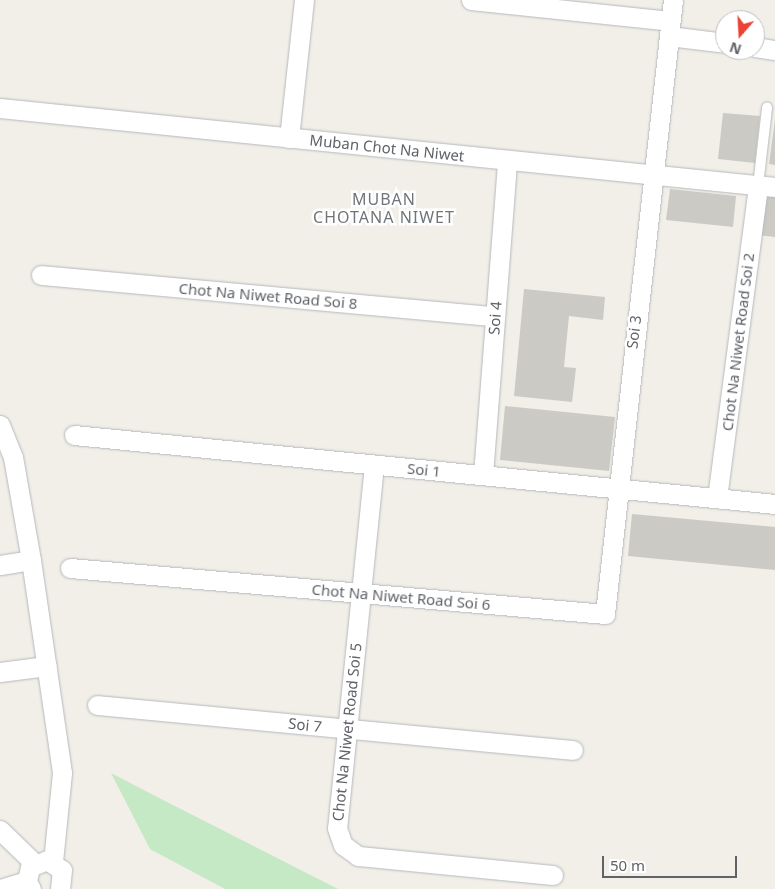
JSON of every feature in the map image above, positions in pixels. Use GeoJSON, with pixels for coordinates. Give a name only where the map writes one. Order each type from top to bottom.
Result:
{"type":"FeatureCollection","features":[{"type":"Feature","properties":{"kind":"street"},"geometry":{"type":"LineString","coordinates":[[289,138],[304,0]]}},
{"type":"Feature","properties":{"kind":"street"},"geometry":{"type":"LineString","coordinates":[[471,0],[670,29],[715,41]]}},
{"type":"Feature","properties":{"kind":"street","name":"Soi 3"},"geometry":{"type":"LineString","coordinates":[[616,489],[673,0]]}},
{"type":"Feature","properties":{"kind":"street","name":"Muban Chot Na Niwet"},"geometry":{"type":"LineString","coordinates":[[0,108],[767,186]]}},
{"type":"Feature","properties":{"kind":"street","name":"Soi 4"},"geometry":{"type":"LineString","coordinates":[[483,476],[507,160]]}},
{"type":"Feature","properties":{"kind":"street","name":"Chot Na Niwet Road Soi 2"},"geometry":{"type":"LineString","coordinates":[[718,498],[767,186]]}},
{"type":"Feature","properties":{"kind":"street","name":"Chot Na Niwet Road Soi 8"},"geometry":{"type":"LineString","coordinates":[[41,275],[495,316]]}},
{"type":"Feature","properties":{"kind":"street"},"geometry":{"type":"LineString","coordinates":[[0,425],[6,458],[31,560],[62,773],[54,861],[64,876],[60,889]]}},
{"type":"Feature","properties":{"kind":"street","name":"Soi 1"},"geometry":{"type":"LineString","coordinates":[[74,435],[775,504]]}},
{"type":"Feature","properties":{"kind":"street","name":"Chot Na Niwet Road Soi 5"},"geometry":{"type":"LineString","coordinates":[[374,464],[337,828],[343,845],[358,856],[553,875]]}},
{"type":"Feature","properties":{"kind":"street","name":"Chot Na Niwet Road Soi 6"},"geometry":{"type":"LineString","coordinates":[[70,568],[605,614],[616,489]]}},
{"type":"Feature","properties":{"kind":"street"},"geometry":{"type":"LineString","coordinates":[[0,564],[31,560]]}},
{"type":"Feature","properties":{"kind":"street"},"geometry":{"type":"LineString","coordinates":[[0,672],[47,666]]}},
{"type":"Feature","properties":{"kind":"street","name":"Soi 7"},"geometry":{"type":"LineString","coordinates":[[97,705],[572,750]]}},
{"type":"Feature","properties":{"kind":"street"},"geometry":{"type":"LineString","coordinates":[[0,830],[34,863],[54,861]]}},
{"type":"Feature","properties":{"kind":"street"},"geometry":{"type":"LineString","coordinates":[[0,889],[29,885],[34,863]]}},
{"type":"Feature","properties":{"kind":"lane"},"geometry":{"type":"LineString","coordinates":[[767,108],[767,186]]}},
{"type":"Feature","properties":{"kind":"green space"},"geometry":{"type":"Polygon","coordinates":[[[111,773],[338,889],[225,889],[150,849],[111,773]]]}},
{"type":"Feature","properties":{"kind":"building"},"geometry":{"type":"Polygon","coordinates":[[[723,113],[760,116],[755,163],[718,159],[723,113]]]}},
{"type":"Feature","properties":{"kind":"building"},"geometry":{"type":"Polygon","coordinates":[[[775,119],[775,165],[769,164],[775,119]]]}},
{"type":"Feature","properties":{"kind":"building"},"geometry":{"type":"Polygon","coordinates":[[[670,189],[736,196],[733,227],[666,220],[670,189]]]}},
{"type":"Feature","properties":{"kind":"building"},"geometry":{"type":"Polygon","coordinates":[[[761,195],[775,197],[775,237],[758,235],[761,195]]]}},
{"type":"Feature","properties":{"kind":"building"},"geometry":{"type":"Polygon","coordinates":[[[524,289],[605,297],[603,320],[569,316],[564,367],[576,368],[572,402],[514,396],[524,289]]]}},
{"type":"Feature","properties":{"kind":"building"},"geometry":{"type":"Polygon","coordinates":[[[505,406],[615,417],[609,471],[500,460],[505,406]]]}},
{"type":"Feature","properties":{"kind":"building"},"geometry":{"type":"Polygon","coordinates":[[[632,514],[775,527],[775,570],[628,556],[632,514]]]}},
{"type":"Feature","properties":{"kind":"district","name":"MUBAN CHOTANA NIWET"},"geometry":{"type":"Point","coordinates":[384,208]}}]}
